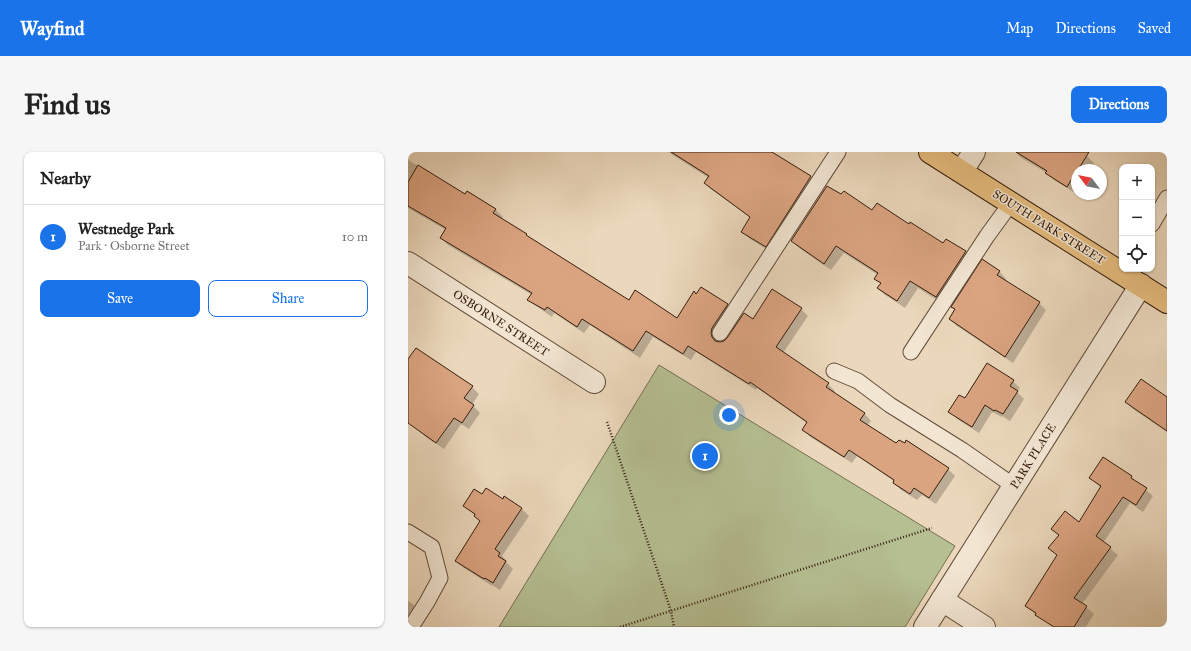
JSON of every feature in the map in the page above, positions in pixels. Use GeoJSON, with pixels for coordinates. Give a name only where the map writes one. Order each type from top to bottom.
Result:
{"type":"FeatureCollection","features":[{"type":"Feature","properties":{"kind":"main road","name":"SOUTH PARK STREET"},"geometry":{"type":"LineString","coordinates":[[930,152],[1119,269]]}},
{"type":"Feature","properties":{"kind":"main road","name":"SOUTH PARK STREET"},"geometry":{"type":"LineString","coordinates":[[1124,272],[1167,302]]}},
{"type":"Feature","properties":{"kind":"street"},"geometry":{"type":"LineString","coordinates":[[962,171],[974,152]]}},
{"type":"Feature","properties":{"kind":"street","name":"OSBORNE STREET"},"geometry":{"type":"LineString","coordinates":[[408,263],[594,382]]}},
{"type":"Feature","properties":{"kind":"street","name":"PARK PLACE"},"geometry":{"type":"LineString","coordinates":[[925,627],[1141,285]]}},
{"type":"Feature","properties":{"kind":"street"},"geometry":{"type":"LineString","coordinates":[[942,600],[984,627]]}},
{"type":"Feature","properties":{"kind":"lane"},"geometry":{"type":"LineString","coordinates":[[720,333],[838,152]]}},
{"type":"Feature","properties":{"kind":"lane"},"geometry":{"type":"LineString","coordinates":[[1155,219],[1167,198]]}},
{"type":"Feature","properties":{"kind":"lane"},"geometry":{"type":"LineString","coordinates":[[911,352],[987,236],[1011,203]]}},
{"type":"Feature","properties":{"kind":"lane"},"geometry":{"type":"LineString","coordinates":[[834,371],[858,381],[890,406],[962,450],[1014,486]]}},
{"type":"Feature","properties":{"kind":"lane"},"geometry":{"type":"LineString","coordinates":[[408,532],[432,548],[440,578],[411,627]]}},
{"type":"Feature","properties":{"kind":"path"},"geometry":{"type":"LineString","coordinates":[[606,422],[671,611],[674,627]]}},
{"type":"Feature","properties":{"kind":"path"},"geometry":{"type":"LineString","coordinates":[[620,627],[932,528]]}},
{"type":"Feature","properties":{"kind":"green space"},"geometry":{"type":"Polygon","coordinates":[[[659,365],[955,546],[905,627],[499,627],[659,365]]]}},
{"type":"Feature","properties":{"kind":"building"},"geometry":{"type":"Polygon","coordinates":[[[671,152],[772,152],[811,176],[766,247],[741,232],[750,217],[704,183],[709,176],[671,152]]]}},
{"type":"Feature","properties":{"kind":"building"},"geometry":{"type":"Polygon","coordinates":[[[1016,152],[1089,152],[1082,164],[1071,164],[1071,180],[1067,187],[1045,173],[1047,171],[1016,152]]]}},
{"type":"Feature","properties":{"kind":"building"},"geometry":{"type":"Polygon","coordinates":[[[418,165],[465,194],[467,191],[496,209],[493,213],[629,300],[635,290],[677,318],[694,291],[696,294],[701,287],[728,304],[712,328],[711,333],[715,341],[724,341],[744,313],[753,319],[772,289],[802,308],[776,347],[829,383],[826,387],[865,413],[860,420],[896,443],[899,440],[905,443],[906,440],[949,468],[929,498],[914,488],[910,494],[893,483],[894,480],[849,450],[844,457],[802,430],[807,422],[750,382],[749,384],[688,346],[683,354],[646,331],[633,351],[582,319],[577,327],[547,307],[545,310],[527,300],[532,293],[440,238],[446,228],[408,206],[408,182],[418,165]]]}},
{"type":"Feature","properties":{"kind":"building"},"geometry":{"type":"Polygon","coordinates":[[[827,186],[841,194],[844,191],[872,210],[877,203],[909,224],[910,222],[943,243],[946,239],[966,251],[936,297],[910,281],[897,301],[877,288],[881,283],[874,279],[878,273],[836,246],[824,264],[791,241],[827,186]]]}},
{"type":"Feature","properties":{"kind":"building"},"geometry":{"type":"Polygon","coordinates":[[[982,259],[1000,271],[997,275],[1040,302],[1005,357],[949,319],[955,309],[951,307],[982,259]]]}},
{"type":"Feature","properties":{"kind":"building"},"geometry":{"type":"Polygon","coordinates":[[[416,348],[473,386],[464,398],[474,405],[462,423],[454,418],[436,443],[408,423],[408,359],[416,348]]]}},
{"type":"Feature","properties":{"kind":"building"},"geometry":{"type":"Polygon","coordinates":[[[987,363],[1014,380],[1010,386],[1018,391],[1003,414],[995,410],[994,411],[985,405],[972,427],[948,412],[959,395],[965,398],[987,363]]]}},
{"type":"Feature","properties":{"kind":"building"},"geometry":{"type":"Polygon","coordinates":[[[1141,379],[1167,397],[1167,431],[1125,402],[1141,379]]]}},
{"type":"Feature","properties":{"kind":"building"},"geometry":{"type":"Polygon","coordinates":[[[1103,457],[1147,488],[1136,505],[1123,497],[1096,536],[1111,547],[1074,598],[1087,606],[1074,627],[1054,627],[1035,615],[1036,613],[1025,606],[1057,555],[1048,548],[1059,535],[1051,529],[1065,511],[1079,522],[1101,486],[1089,478],[1103,457]]]}},
{"type":"Feature","properties":{"kind":"building"},"geometry":{"type":"Polygon","coordinates":[[[486,488],[503,499],[504,496],[522,508],[495,549],[500,553],[498,556],[506,561],[493,583],[455,561],[480,521],[474,516],[475,514],[463,506],[474,489],[482,494],[486,488]]]}},
{"type":"Feature","properties":{"kind":"place","name":"Westnedge Park"},"geometry":{"type":"Point","coordinates":[705,456]}}]}
